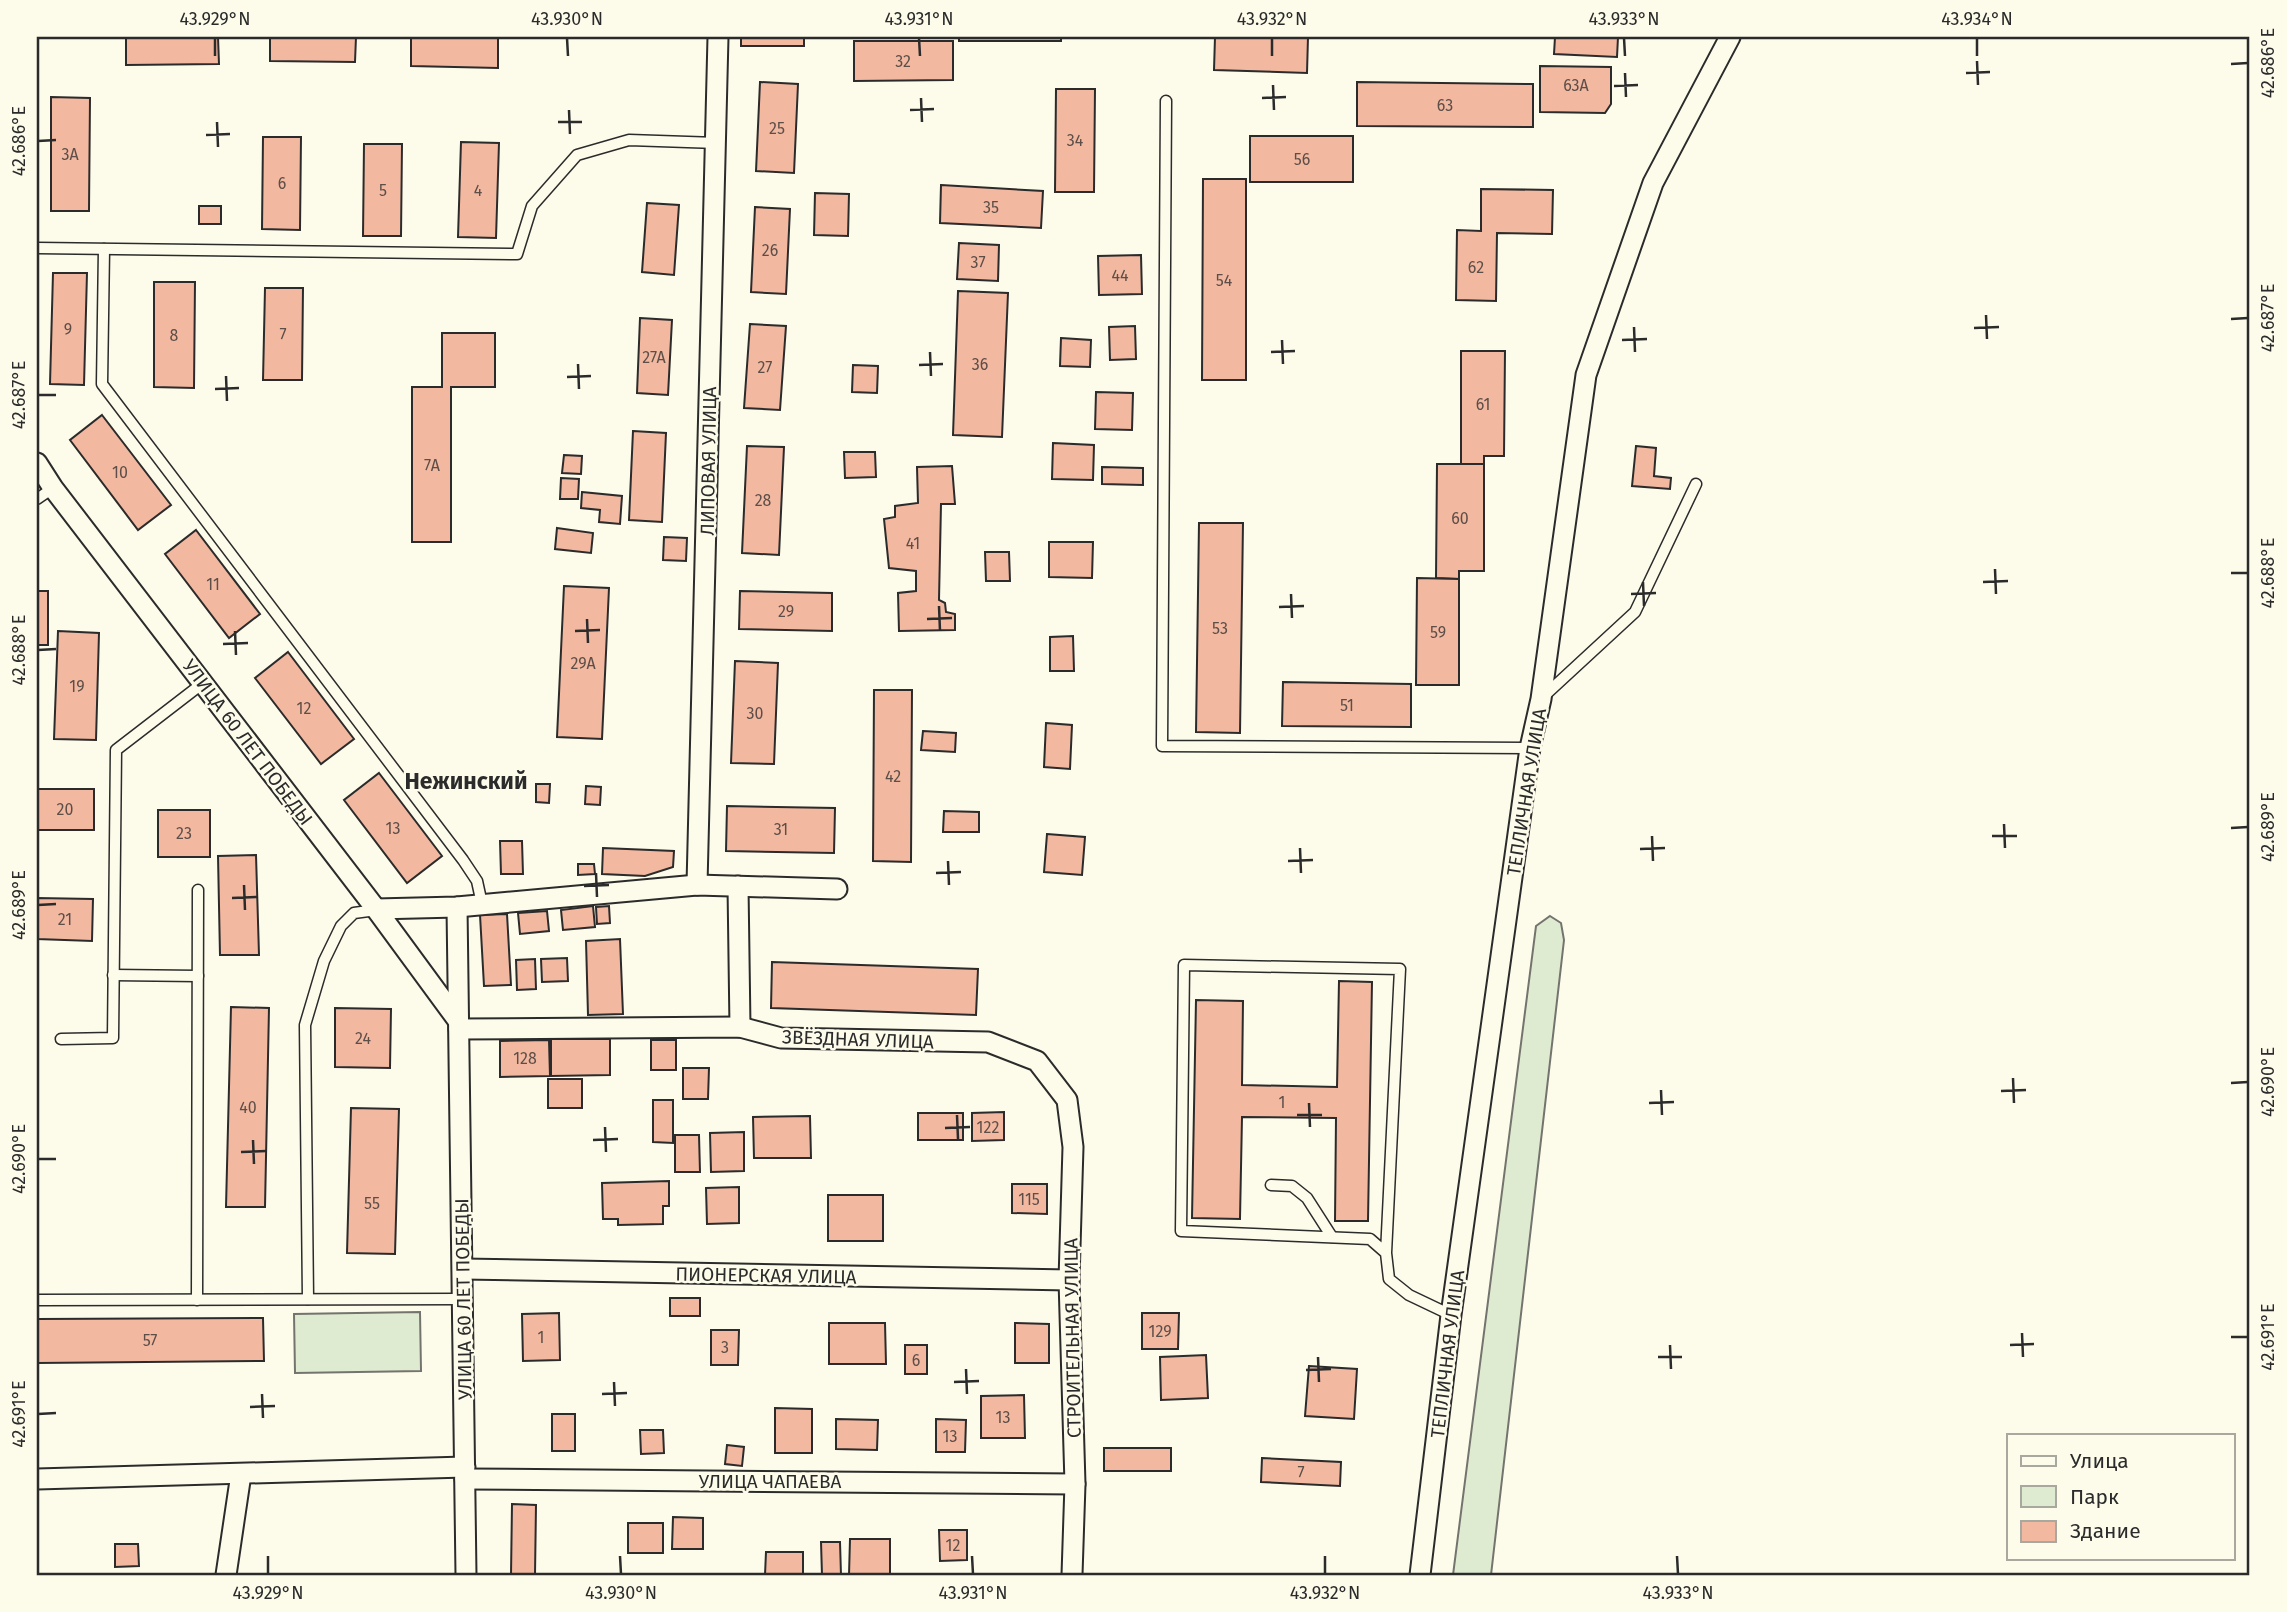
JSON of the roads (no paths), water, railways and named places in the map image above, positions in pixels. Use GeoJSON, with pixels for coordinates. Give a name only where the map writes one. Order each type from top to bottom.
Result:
{"type":"FeatureCollection","features":[{"type":"Feature","properties":{"kind":"street","name":"ЛИПОВАЯ УЛИЦА"},"geometry":{"type":"LineString","coordinates":[[697,885],[718,37]]}},
{"type":"Feature","properties":{"kind":"street","name":"ТЕПЛИЧНАЯ УЛИЦА"},"geometry":{"type":"LineString","coordinates":[[1420,1575],[1451,1315],[1530,748],[1541,699],[1586,375],[1653,183],[1730,37]]}},
{"type":"Feature","properties":{"kind":"street","name":"УЛИЦА 60 ЛЕТ ПОБЕДЫ"},"geometry":{"type":"LineString","coordinates":[[37,463],[53,488],[376,909],[459,1026]]}},
{"type":"Feature","properties":{"kind":"street"},"geometry":{"type":"LineString","coordinates":[[376,909],[457,907],[697,885],[837,889]]}},
{"type":"Feature","properties":{"kind":"street"},"geometry":{"type":"LineString","coordinates":[[738,886],[740,1027]]}},
{"type":"Feature","properties":{"kind":"street","name":"УЛИЦА 60 ЛЕТ ПОБЕДЫ"},"geometry":{"type":"LineString","coordinates":[[457,907],[466,1575]]}},
{"type":"Feature","properties":{"kind":"street","name":"ЗВЁЗДНАЯ УЛИЦА"},"geometry":{"type":"LineString","coordinates":[[459,1026],[740,1027],[780,1038],[988,1042],[1037,1061],[1068,1100]]}},
{"type":"Feature","properties":{"kind":"street","name":"СТРОИТЕЛЬНАЯ УЛИЦА"},"geometry":{"type":"LineString","coordinates":[[1068,1100],[1073,1147],[1069,1280],[1074,1484],[1072,1575]]}},
{"type":"Feature","properties":{"kind":"street","name":"ПИОНЕРСКАЯ УЛИЦА"},"geometry":{"type":"LineString","coordinates":[[463,1269],[1069,1280]]}},
{"type":"Feature","properties":{"kind":"street","name":"УЛИЦА ЧАПАЕВА"},"geometry":{"type":"LineString","coordinates":[[37,1479],[241,1474],[465,1473],[1074,1484]]}},
{"type":"Feature","properties":{"kind":"street"},"geometry":{"type":"LineString","coordinates":[[226,1575],[241,1474]]}},
{"type":"Feature","properties":{"kind":"lane"},"geometry":{"type":"LineString","coordinates":[[1166,101],[1162,746],[1530,748]]}},
{"type":"Feature","properties":{"kind":"lane"},"geometry":{"type":"LineString","coordinates":[[37,248],[517,254],[532,206],[577,155],[629,140],[716,143]]}},
{"type":"Feature","properties":{"kind":"lane"},"geometry":{"type":"LineString","coordinates":[[103,249],[102,384],[463,859],[477,881],[482,904]]}},
{"type":"Feature","properties":{"kind":"lane"},"geometry":{"type":"LineString","coordinates":[[1541,699],[1635,612],[1696,484]]}},
{"type":"Feature","properties":{"kind":"lane"},"geometry":{"type":"LineString","coordinates":[[37,499],[53,488]]}},
{"type":"Feature","properties":{"kind":"lane"},"geometry":{"type":"LineString","coordinates":[[61,1039],[113,1038],[116,750],[203,683]]}},
{"type":"Feature","properties":{"kind":"lane"},"geometry":{"type":"LineString","coordinates":[[197,1300],[198,890]]}},
{"type":"Feature","properties":{"kind":"lane"},"geometry":{"type":"LineString","coordinates":[[308,1299],[305,1025],[324,961],[341,926],[354,914],[376,909]]}},
{"type":"Feature","properties":{"kind":"lane"},"geometry":{"type":"LineString","coordinates":[[1386,1253],[1370,1239],[1181,1231],[1184,965],[1401,969],[1386,1253],[1389,1279],[1409,1295],[1451,1315]]}},
{"type":"Feature","properties":{"kind":"lane"},"geometry":{"type":"LineString","coordinates":[[113,975],[198,975]]}},
{"type":"Feature","properties":{"kind":"lane"},"geometry":{"type":"LineString","coordinates":[[1271,1185],[1292,1186],[1307,1198],[1332,1237]]}},
{"type":"Feature","properties":{"kind":"lane"},"geometry":{"type":"LineString","coordinates":[[37,1300],[463,1299]]}},
{"type":"Feature","properties":{"kind":"district","name":"Нежинский"},"geometry":{"type":"Point","coordinates":[466,781]}}]}
